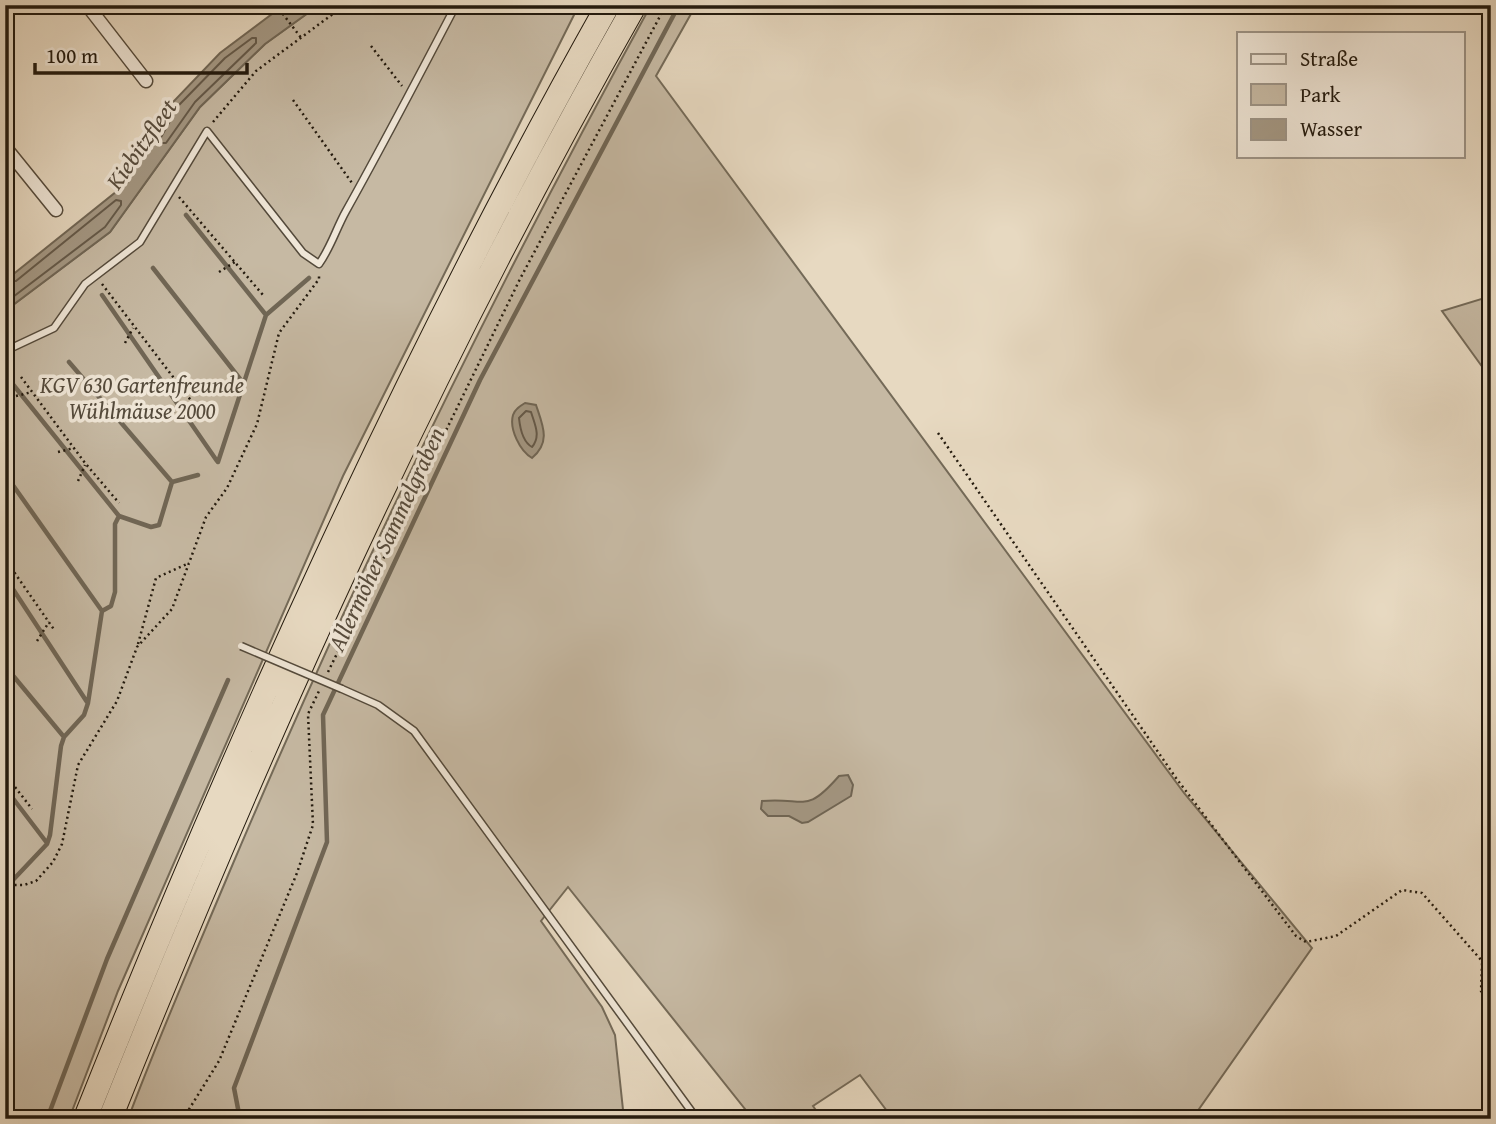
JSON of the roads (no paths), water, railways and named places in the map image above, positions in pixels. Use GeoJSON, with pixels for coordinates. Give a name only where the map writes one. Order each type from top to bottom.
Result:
{"type":"FeatureCollection","features":[{"type":"Feature","properties":{"kind":"highway"},"geometry":{"type":"LineString","coordinates":[[565,82],[593,5]]}},
{"type":"Feature","properties":{"kind":"highway"},"geometry":{"type":"LineString","coordinates":[[85,1119],[142,978],[293,629],[462,280],[608,5]]}},
{"type":"Feature","properties":{"kind":"highway"},"geometry":{"type":"LineString","coordinates":[[110,1119],[212,872],[303,662],[353,555],[544,171],[635,5]]}},
{"type":"Feature","properties":{"kind":"street"},"geometry":{"type":"LineString","coordinates":[[87,5],[146,81]]}},
{"type":"Feature","properties":{"kind":"street"},"geometry":{"type":"LineString","coordinates":[[5,147],[56,210]]}},
{"type":"Feature","properties":{"kind":"lane"},"geometry":{"type":"LineString","coordinates":[[5,351],[54,328],[85,284],[140,242],[207,131],[303,253],[319,264],[410,97],[456,5]]}},
{"type":"Feature","properties":{"kind":"lane"},"geometry":{"type":"LineString","coordinates":[[241,646],[378,705],[414,731],[697,1119]]}},
{"type":"Feature","properties":{"kind":"water"},"geometry":{"type":"Polygon","coordinates":[[[284,5],[319,5],[265,44],[200,107],[110,232],[5,311],[5,271],[11,276],[127,183],[173,102],[220,53],[284,5]]]}},
{"type":"Feature","properties":{"kind":"water"},"geometry":{"type":"Polygon","coordinates":[[[525,403],[536,405],[544,433],[542,446],[532,458],[520,445],[512,421],[514,413],[525,403]]]}},
{"type":"Feature","properties":{"kind":"water"},"geometry":{"type":"Polygon","coordinates":[[[848,775],[853,785],[851,796],[808,822],[802,823],[789,816],[768,816],[761,809],[762,801],[811,800],[819,796],[839,776],[848,775]]]}},
{"type":"Feature","properties":{"kind":"waterway","name":"Allermöher Sammelgraben"},"geometry":{"type":"LineString","coordinates":[[240,1119],[234,1088],[327,842],[323,715],[480,380],[679,5]]}},
{"type":"Feature","properties":{"kind":"waterway"},"geometry":{"type":"LineString","coordinates":[[186,215],[266,315]]}},
{"type":"Feature","properties":{"kind":"waterway"},"geometry":{"type":"LineString","coordinates":[[153,268],[244,384]]}},
{"type":"Feature","properties":{"kind":"waterway"},"geometry":{"type":"LineString","coordinates":[[218,462],[266,315],[309,278]]}},
{"type":"Feature","properties":{"kind":"waterway"},"geometry":{"type":"LineString","coordinates":[[102,295],[217,461]]}},
{"type":"Feature","properties":{"kind":"waterway"},"geometry":{"type":"LineString","coordinates":[[69,362],[172,482]]}},
{"type":"Feature","properties":{"kind":"waterway"},"geometry":{"type":"LineString","coordinates":[[11,382],[119,516]]}},
{"type":"Feature","properties":{"kind":"waterway"},"geometry":{"type":"LineString","coordinates":[[5,474],[102,611]]}},
{"type":"Feature","properties":{"kind":"waterway"},"geometry":{"type":"LineString","coordinates":[[12,881],[47,844],[50,835],[61,746],[64,737],[84,715],[102,611],[111,606],[115,592],[115,524],[119,516],[151,527],[159,525],[172,482],[198,475]]}},
{"type":"Feature","properties":{"kind":"waterway"},"geometry":{"type":"LineString","coordinates":[[5,577],[87,702]]}},
{"type":"Feature","properties":{"kind":"waterway"},"geometry":{"type":"LineString","coordinates":[[5,666],[64,737]]}},
{"type":"Feature","properties":{"kind":"waterway"},"geometry":{"type":"LineString","coordinates":[[47,1119],[107,959],[228,680]]}},
{"type":"Feature","properties":{"kind":"waterway"},"geometry":{"type":"LineString","coordinates":[[5,788],[47,843]]}},
{"type":"Feature","properties":{"kind":"waterway"},"geometry":{"type":"LineString","coordinates":[[5,903],[9,887]]}},
{"type":"Feature","properties":{"kind":"water label","name":"Kiebitzfleet"},"geometry":{"type":"Point","coordinates":[141,144]}},
{"type":"Feature","properties":{"kind":"park label","name":"KGV 630 Gartenfreunde Wühlmäuse 2000"},"geometry":{"type":"Point","coordinates":[142,397]}}]}
